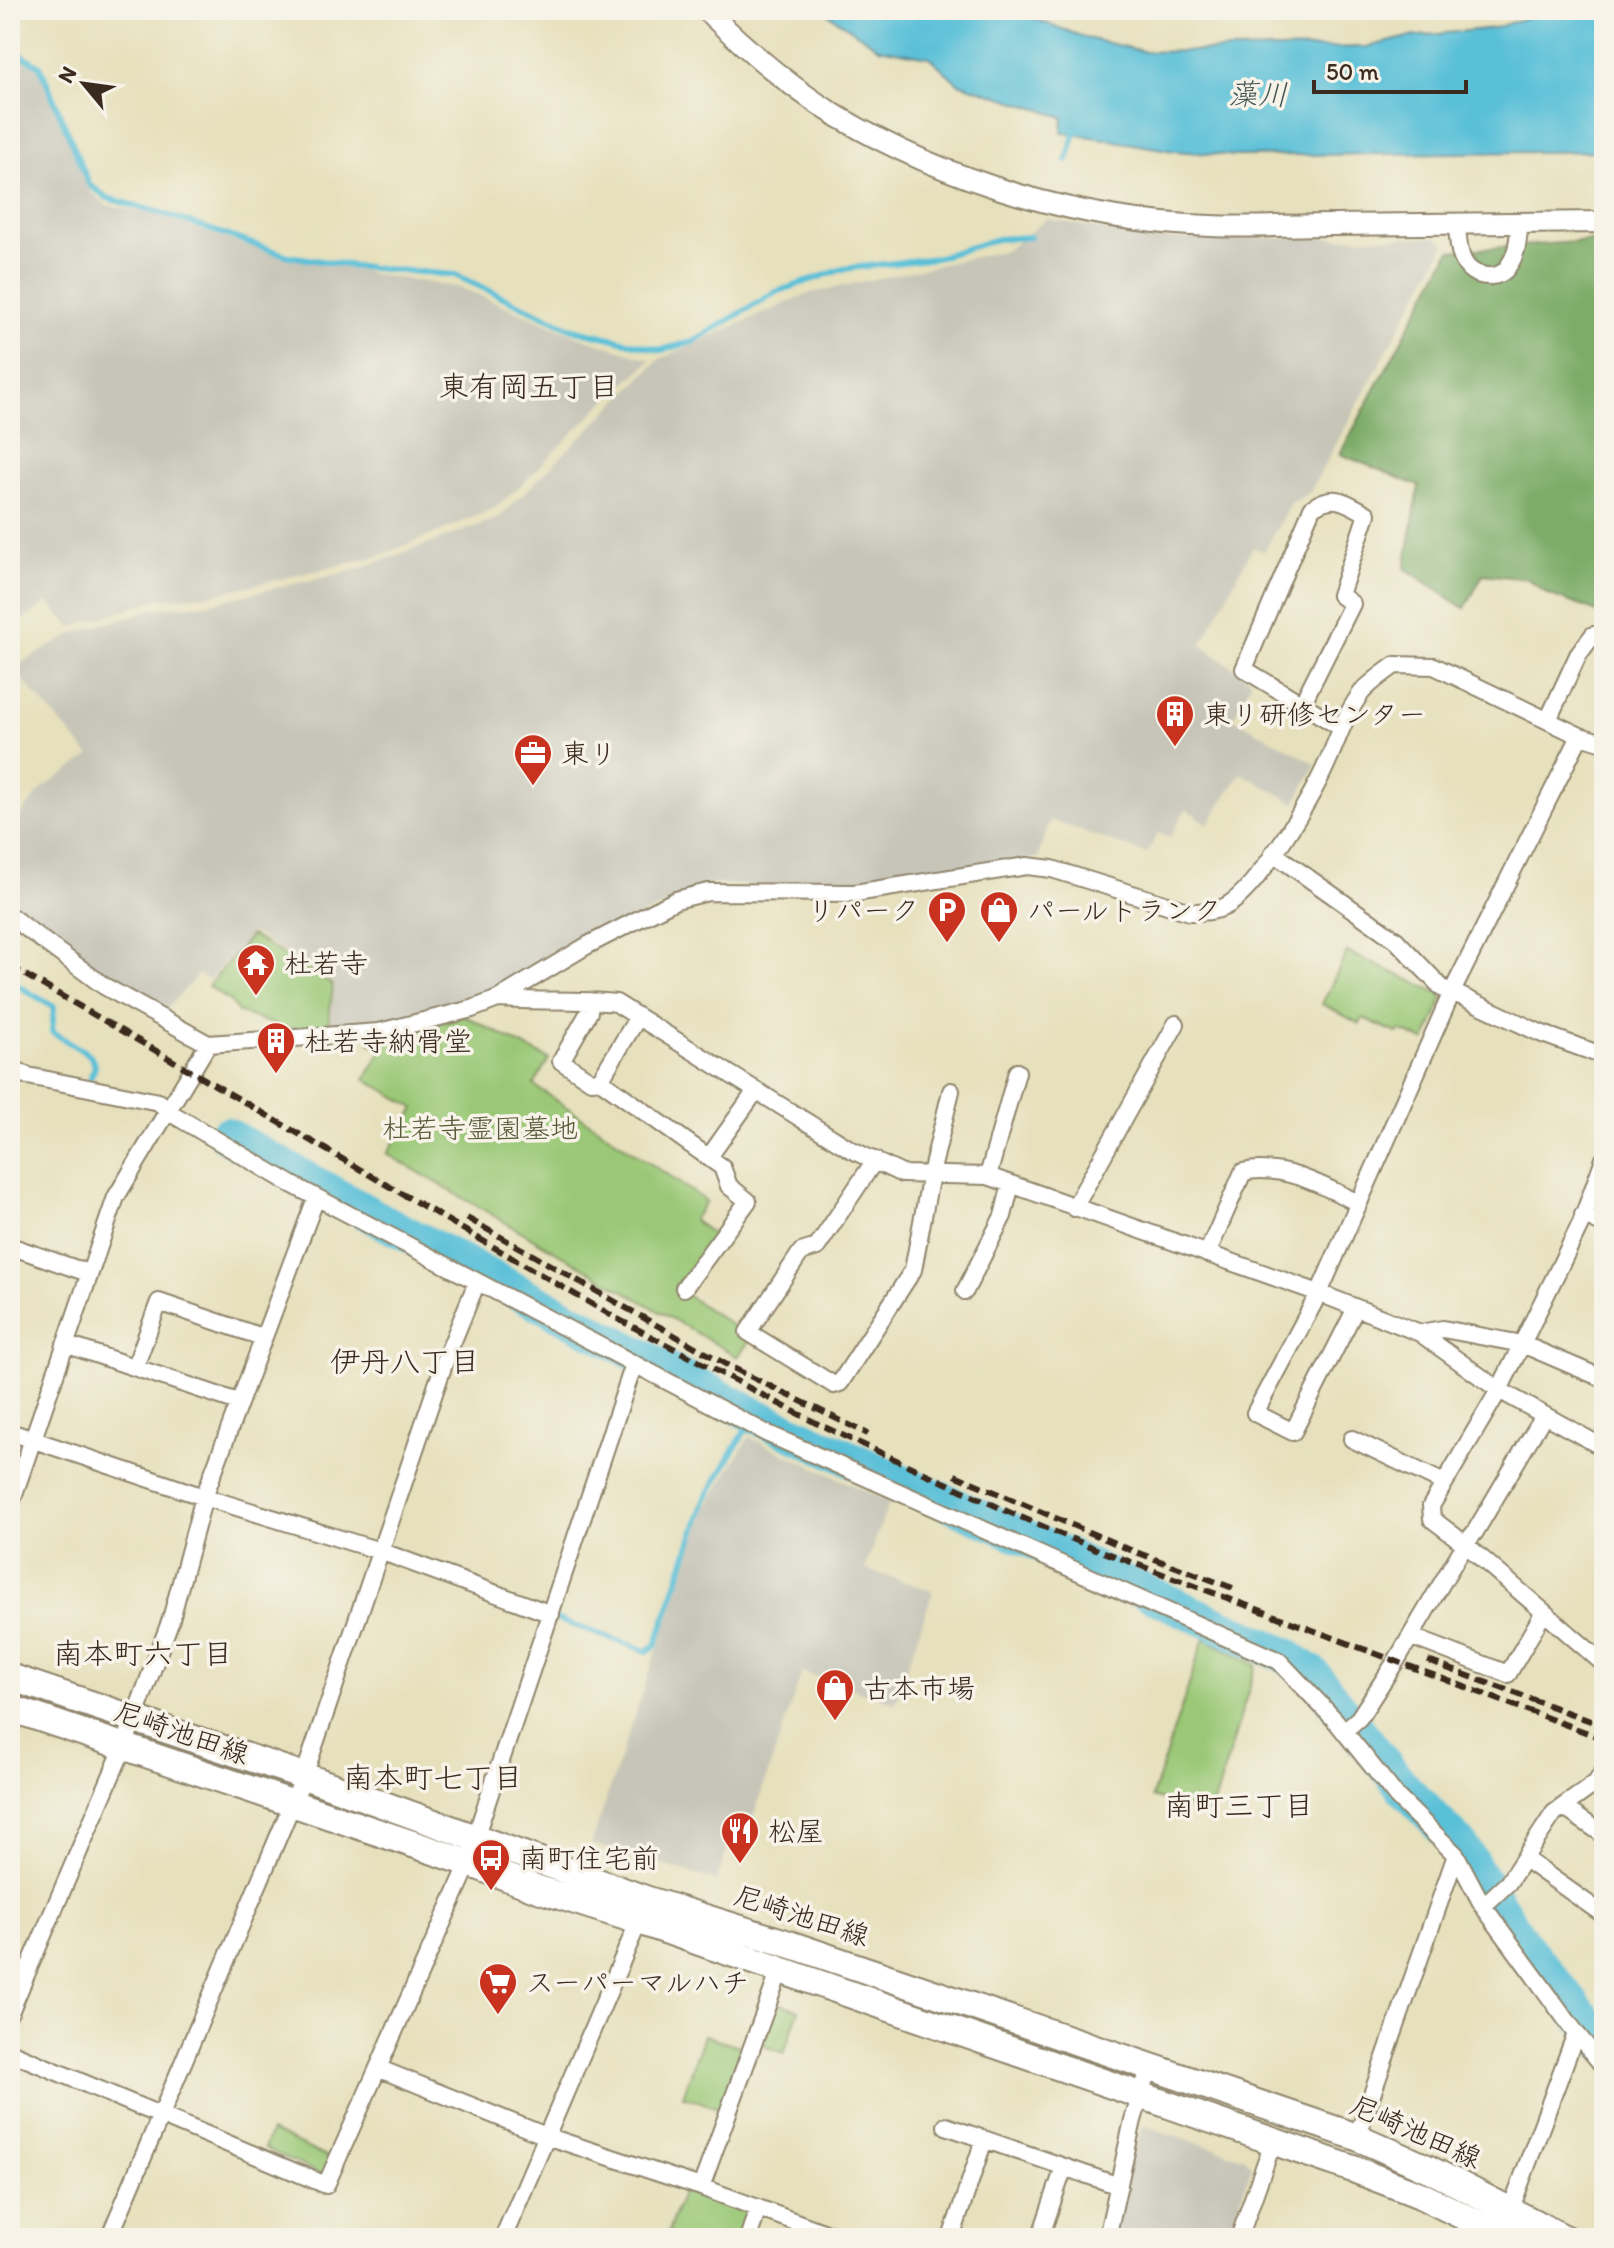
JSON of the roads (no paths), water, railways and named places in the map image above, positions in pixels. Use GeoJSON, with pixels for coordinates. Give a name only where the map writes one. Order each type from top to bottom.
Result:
{"type":"FeatureCollection","features":[{"type":"Feature","properties":{"kind":"main road","name":"尼崎池田線"},"geometry":{"type":"LineString","coordinates":[[10,1677],[304,1776],[472,1850],[538,1889],[789,1944],[1357,2137],[1429,2169],[1508,2231]]}},
{"type":"Feature","properties":{"kind":"main road","name":"尼崎池田線"},"geometry":{"type":"LineString","coordinates":[[10,1708],[293,1803],[472,1850]]}},
{"type":"Feature","properties":{"kind":"main road","name":"尼崎池田線"},"geometry":{"type":"LineString","coordinates":[[643,1910],[780,1970],[1273,2142],[1420,2195],[1508,2231],[1564,2238]]}},
{"type":"Feature","properties":{"kind":"street"},"geometry":{"type":"LineString","coordinates":[[706,10],[775,73],[837,116],[915,155],[997,187],[1053,203],[1129,218],[1210,226],[1604,222]]}},
{"type":"Feature","properties":{"kind":"street"},"geometry":{"type":"LineString","coordinates":[[1457,224],[1458,248],[1467,268],[1480,276],[1495,277],[1508,268],[1515,253],[1520,222]]}},
{"type":"Feature","properties":{"kind":"street"},"geometry":{"type":"LineString","coordinates":[[1302,704],[1352,604],[1340,595],[1367,514],[1342,500],[1324,499],[1312,508],[1244,669],[1340,727]]}},
{"type":"Feature","properties":{"kind":"street"},"geometry":{"type":"LineString","coordinates":[[1548,720],[1578,655],[1593,635],[1604,641]]}},
{"type":"Feature","properties":{"kind":"street"},"geometry":{"type":"LineString","coordinates":[[10,916],[104,986],[208,1044],[379,1032],[472,1009],[498,999],[588,945],[663,906],[708,892],[855,893],[1027,866],[1052,869],[1190,912],[1208,912],[1225,907],[1247,890],[1273,853],[1316,785],[1340,727],[1363,691],[1395,665],[1434,666],[1580,736],[1604,743]]}},
{"type":"Feature","properties":{"kind":"street"},"geometry":{"type":"LineString","coordinates":[[1356,1308],[1293,1432],[1255,1413],[1319,1293],[1452,992],[1580,736]]}},
{"type":"Feature","properties":{"kind":"street"},"geometry":{"type":"LineString","coordinates":[[1273,853],[1396,940],[1442,988],[1540,1033],[1604,1056]]}},
{"type":"Feature","properties":{"kind":"street"},"geometry":{"type":"LineString","coordinates":[[498,999],[616,1003],[850,1149],[902,1174],[988,1176],[1319,1293],[1420,1333],[1499,1390],[1604,1448]]}},
{"type":"Feature","properties":{"kind":"street"},"geometry":{"type":"LineString","coordinates":[[589,1001],[589,1012],[561,1061],[591,1081],[600,1080],[709,1157],[722,1167],[729,1186],[748,1201],[684,1288]]}},
{"type":"Feature","properties":{"kind":"street"},"geometry":{"type":"LineString","coordinates":[[600,1080],[638,1017]]}},
{"type":"Feature","properties":{"kind":"street"},"geometry":{"type":"LineString","coordinates":[[1074,1208],[1176,1024]]}},
{"type":"Feature","properties":{"kind":"street"},"geometry":{"type":"LineString","coordinates":[[10,1506],[116,1197],[208,1044]]}},
{"type":"Feature","properties":{"kind":"street"},"geometry":{"type":"LineString","coordinates":[[10,1067],[28,1076],[159,1102],[169,1112],[316,1198],[766,1433],[1279,1661],[1344,1731],[1397,1797],[1456,1855],[1483,1906],[1604,2067]]}},
{"type":"Feature","properties":{"kind":"street"},"geometry":{"type":"LineString","coordinates":[[988,1176],[1017,1072]]}},
{"type":"Feature","properties":{"kind":"street"},"geometry":{"type":"LineString","coordinates":[[875,1160],[817,1247],[801,1252],[748,1332],[834,1385],[840,1383],[913,1270],[951,1091]]}},
{"type":"Feature","properties":{"kind":"street"},"geometry":{"type":"LineString","coordinates":[[709,1157],[755,1092]]}},
{"type":"Feature","properties":{"kind":"street"},"geometry":{"type":"LineString","coordinates":[[1604,1159],[1583,1215],[1522,1344],[1499,1390],[1431,1506],[1432,1519],[1604,1664]]}},
{"type":"Feature","properties":{"kind":"street"},"geometry":{"type":"LineString","coordinates":[[1207,1254],[1243,1172],[1260,1168],[1318,1183],[1358,1203]]}},
{"type":"Feature","properties":{"kind":"street"},"geometry":{"type":"LineString","coordinates":[[965,1291],[1003,1216],[1011,1184]]}},
{"type":"Feature","properties":{"kind":"street"},"geometry":{"type":"LineString","coordinates":[[10,2012],[124,1746],[171,1619],[204,1497],[316,1198]]}},
{"type":"Feature","properties":{"kind":"street"},"geometry":{"type":"LineString","coordinates":[[1583,1215],[1604,1225]]}},
{"type":"Feature","properties":{"kind":"street"},"geometry":{"type":"LineString","coordinates":[[10,1246],[88,1273]]}},
{"type":"Feature","properties":{"kind":"street"},"geometry":{"type":"LineString","coordinates":[[109,2238],[304,1776],[446,1358],[477,1282]]}},
{"type":"Feature","properties":{"kind":"street"},"geometry":{"type":"LineString","coordinates":[[135,1367],[159,1302],[262,1337]]}},
{"type":"Feature","properties":{"kind":"street"},"geometry":{"type":"LineString","coordinates":[[1420,1333],[1443,1329],[1522,1344],[1604,1379]]}},
{"type":"Feature","properties":{"kind":"street"},"geometry":{"type":"LineString","coordinates":[[65,1344],[238,1402]]}},
{"type":"Feature","properties":{"kind":"street"},"geometry":{"type":"LineString","coordinates":[[10,2052],[326,2185],[380,2069],[472,1850],[634,1364]]}},
{"type":"Feature","properties":{"kind":"street"},"geometry":{"type":"LineString","coordinates":[[1344,1731],[1359,1718],[1412,1637],[1544,1415]]}},
{"type":"Feature","properties":{"kind":"street"},"geometry":{"type":"LineString","coordinates":[[10,1432],[204,1497],[380,1551],[551,1614]]}},
{"type":"Feature","properties":{"kind":"street"},"geometry":{"type":"LineString","coordinates":[[1358,1463],[1359,1442],[1444,1483]]}},
{"type":"Feature","properties":{"kind":"street"},"geometry":{"type":"LineString","coordinates":[[1412,1637],[1508,1674],[1544,1612]]}},
{"type":"Feature","properties":{"kind":"street"},"geometry":{"type":"LineString","coordinates":[[1483,1906],[1508,1883],[1554,1813],[1596,1783],[1604,1770]]}},
{"type":"Feature","properties":{"kind":"street"},"geometry":{"type":"LineString","coordinates":[[1563,1807],[1604,1835]]}},
{"type":"Feature","properties":{"kind":"street"},"geometry":{"type":"LineString","coordinates":[[1357,2137],[1456,1855]]}},
{"type":"Feature","properties":{"kind":"street"},"geometry":{"type":"LineString","coordinates":[[1525,1859],[1604,1915]]}},
{"type":"Feature","properties":{"kind":"street"},"geometry":{"type":"LineString","coordinates":[[503,2238],[643,1910]]}},
{"type":"Feature","properties":{"kind":"street"},"geometry":{"type":"LineString","coordinates":[[701,2187],[780,1970]]}},
{"type":"Feature","properties":{"kind":"street"},"geometry":{"type":"LineString","coordinates":[[1508,2231],[1576,2033]]}},
{"type":"Feature","properties":{"kind":"street"},"geometry":{"type":"LineString","coordinates":[[1107,2238],[1140,2096],[1150,2066]]}},
{"type":"Feature","properties":{"kind":"street"},"geometry":{"type":"LineString","coordinates":[[380,2069],[546,2136],[701,2187],[839,2238]]}},
{"type":"Feature","properties":{"kind":"street"},"geometry":{"type":"LineString","coordinates":[[946,2126],[1119,2186]]}},
{"type":"Feature","properties":{"kind":"street"},"geometry":{"type":"LineString","coordinates":[[951,2238],[984,2140]]}},
{"type":"Feature","properties":{"kind":"street"},"geometry":{"type":"LineString","coordinates":[[1239,2238],[1273,2142]]}},
{"type":"Feature","properties":{"kind":"street"},"geometry":{"type":"LineString","coordinates":[[1040,2238],[1064,2167]]}},
{"type":"Feature","properties":{"kind":"street"},"geometry":{"type":"LineString","coordinates":[[748,2238],[758,2209]]}},
{"type":"Feature","properties":{"kind":"water","name":"藻川"},"geometry":{"type":"Polygon","coordinates":[[[822,10],[1010,10],[1087,38],[1146,52],[1366,47],[1409,37],[1495,28],[1549,10],[1604,10],[1604,151],[1238,156],[1174,151],[1062,132],[1063,117],[958,83],[929,57],[879,48],[822,10]]]}},
{"type":"Feature","properties":{"kind":"waterway"},"geometry":{"type":"LineString","coordinates":[[10,48],[40,66],[89,184],[107,198],[289,256],[360,267],[455,275],[573,329],[661,350],[692,342],[776,292],[843,269],[936,258],[997,239],[1030,237]]}},
{"type":"Feature","properties":{"kind":"waterway"},"geometry":{"type":"LineString","coordinates":[[1067,160],[1076,129]]}},
{"type":"Feature","properties":{"kind":"waterway"},"geometry":{"type":"LineString","coordinates":[[10,981],[54,1007],[52,1032],[90,1055],[95,1067],[90,1078]]}},
{"type":"Feature","properties":{"kind":"waterway"},"geometry":{"type":"LineString","coordinates":[[226,1135],[377,1218],[754,1415],[1285,1655],[1312,1673],[1402,1786],[1461,1846],[1522,1943],[1604,2043]]}},
{"type":"Feature","properties":{"kind":"waterway"},"geometry":{"type":"LineString","coordinates":[[556,1619],[647,1651],[656,1645],[705,1500],[754,1415]]}},
{"type":"Feature","properties":{"kind":"railway"},"geometry":{"type":"LineString","coordinates":[[10,966],[614,1317],[816,1423],[1096,1549],[1604,1739]]}},
{"type":"Feature","properties":{"kind":"railway"},"geometry":{"type":"LineString","coordinates":[[467,1218],[729,1366],[868,1434]]}},
{"type":"Feature","properties":{"kind":"railway"},"geometry":{"type":"LineString","coordinates":[[955,1475],[1133,1551],[1233,1588]]}},
{"type":"Feature","properties":{"kind":"railway"},"geometry":{"type":"LineString","coordinates":[[1428,1661],[1604,1726]]}},
{"type":"Feature","properties":{"kind":"place","name":"東リ研修センター"},"geometry":{"type":"Point","coordinates":[1175,748]}},
{"type":"Feature","properties":{"kind":"place","name":"東リ"},"geometry":{"type":"Point","coordinates":[533,787]}},
{"type":"Feature","properties":{"kind":"place","name":"リパーク"},"geometry":{"type":"Point","coordinates":[947,944]}},
{"type":"Feature","properties":{"kind":"place","name":"パールトランク"},"geometry":{"type":"Point","coordinates":[999,944]}},
{"type":"Feature","properties":{"kind":"place","name":"杜若寺"},"geometry":{"type":"Point","coordinates":[256,997]}},
{"type":"Feature","properties":{"kind":"place","name":"杜若寺納骨堂"},"geometry":{"type":"Point","coordinates":[276,1075]}},
{"type":"Feature","properties":{"kind":"place","name":"古本市場"},"geometry":{"type":"Point","coordinates":[835,1722]}},
{"type":"Feature","properties":{"kind":"place","name":"松屋"},"geometry":{"type":"Point","coordinates":[740,1865]}},
{"type":"Feature","properties":{"kind":"place","name":"南町住宅前"},"geometry":{"type":"Point","coordinates":[491,1892]}},
{"type":"Feature","properties":{"kind":"place","name":"スーパーマルハチ"},"geometry":{"type":"Point","coordinates":[498,2016]}},
{"type":"Feature","properties":{"kind":"district","name":"東有岡五丁目"},"geometry":{"type":"Point","coordinates":[529,386]}},
{"type":"Feature","properties":{"kind":"district","name":"伊丹八丁目"},"geometry":{"type":"Point","coordinates":[405,1361]}},
{"type":"Feature","properties":{"kind":"district","name":"南本町六丁目"},"geometry":{"type":"Point","coordinates":[143,1653]}},
{"type":"Feature","properties":{"kind":"district","name":"南本町七丁目"},"geometry":{"type":"Point","coordinates":[433,1777]}},
{"type":"Feature","properties":{"kind":"district","name":"南町三丁目"},"geometry":{"type":"Point","coordinates":[1239,1805]}},
{"type":"Feature","properties":{"kind":"park label","name":"杜若寺霊園墓地"},"geometry":{"type":"Point","coordinates":[480,1128]}}]}
